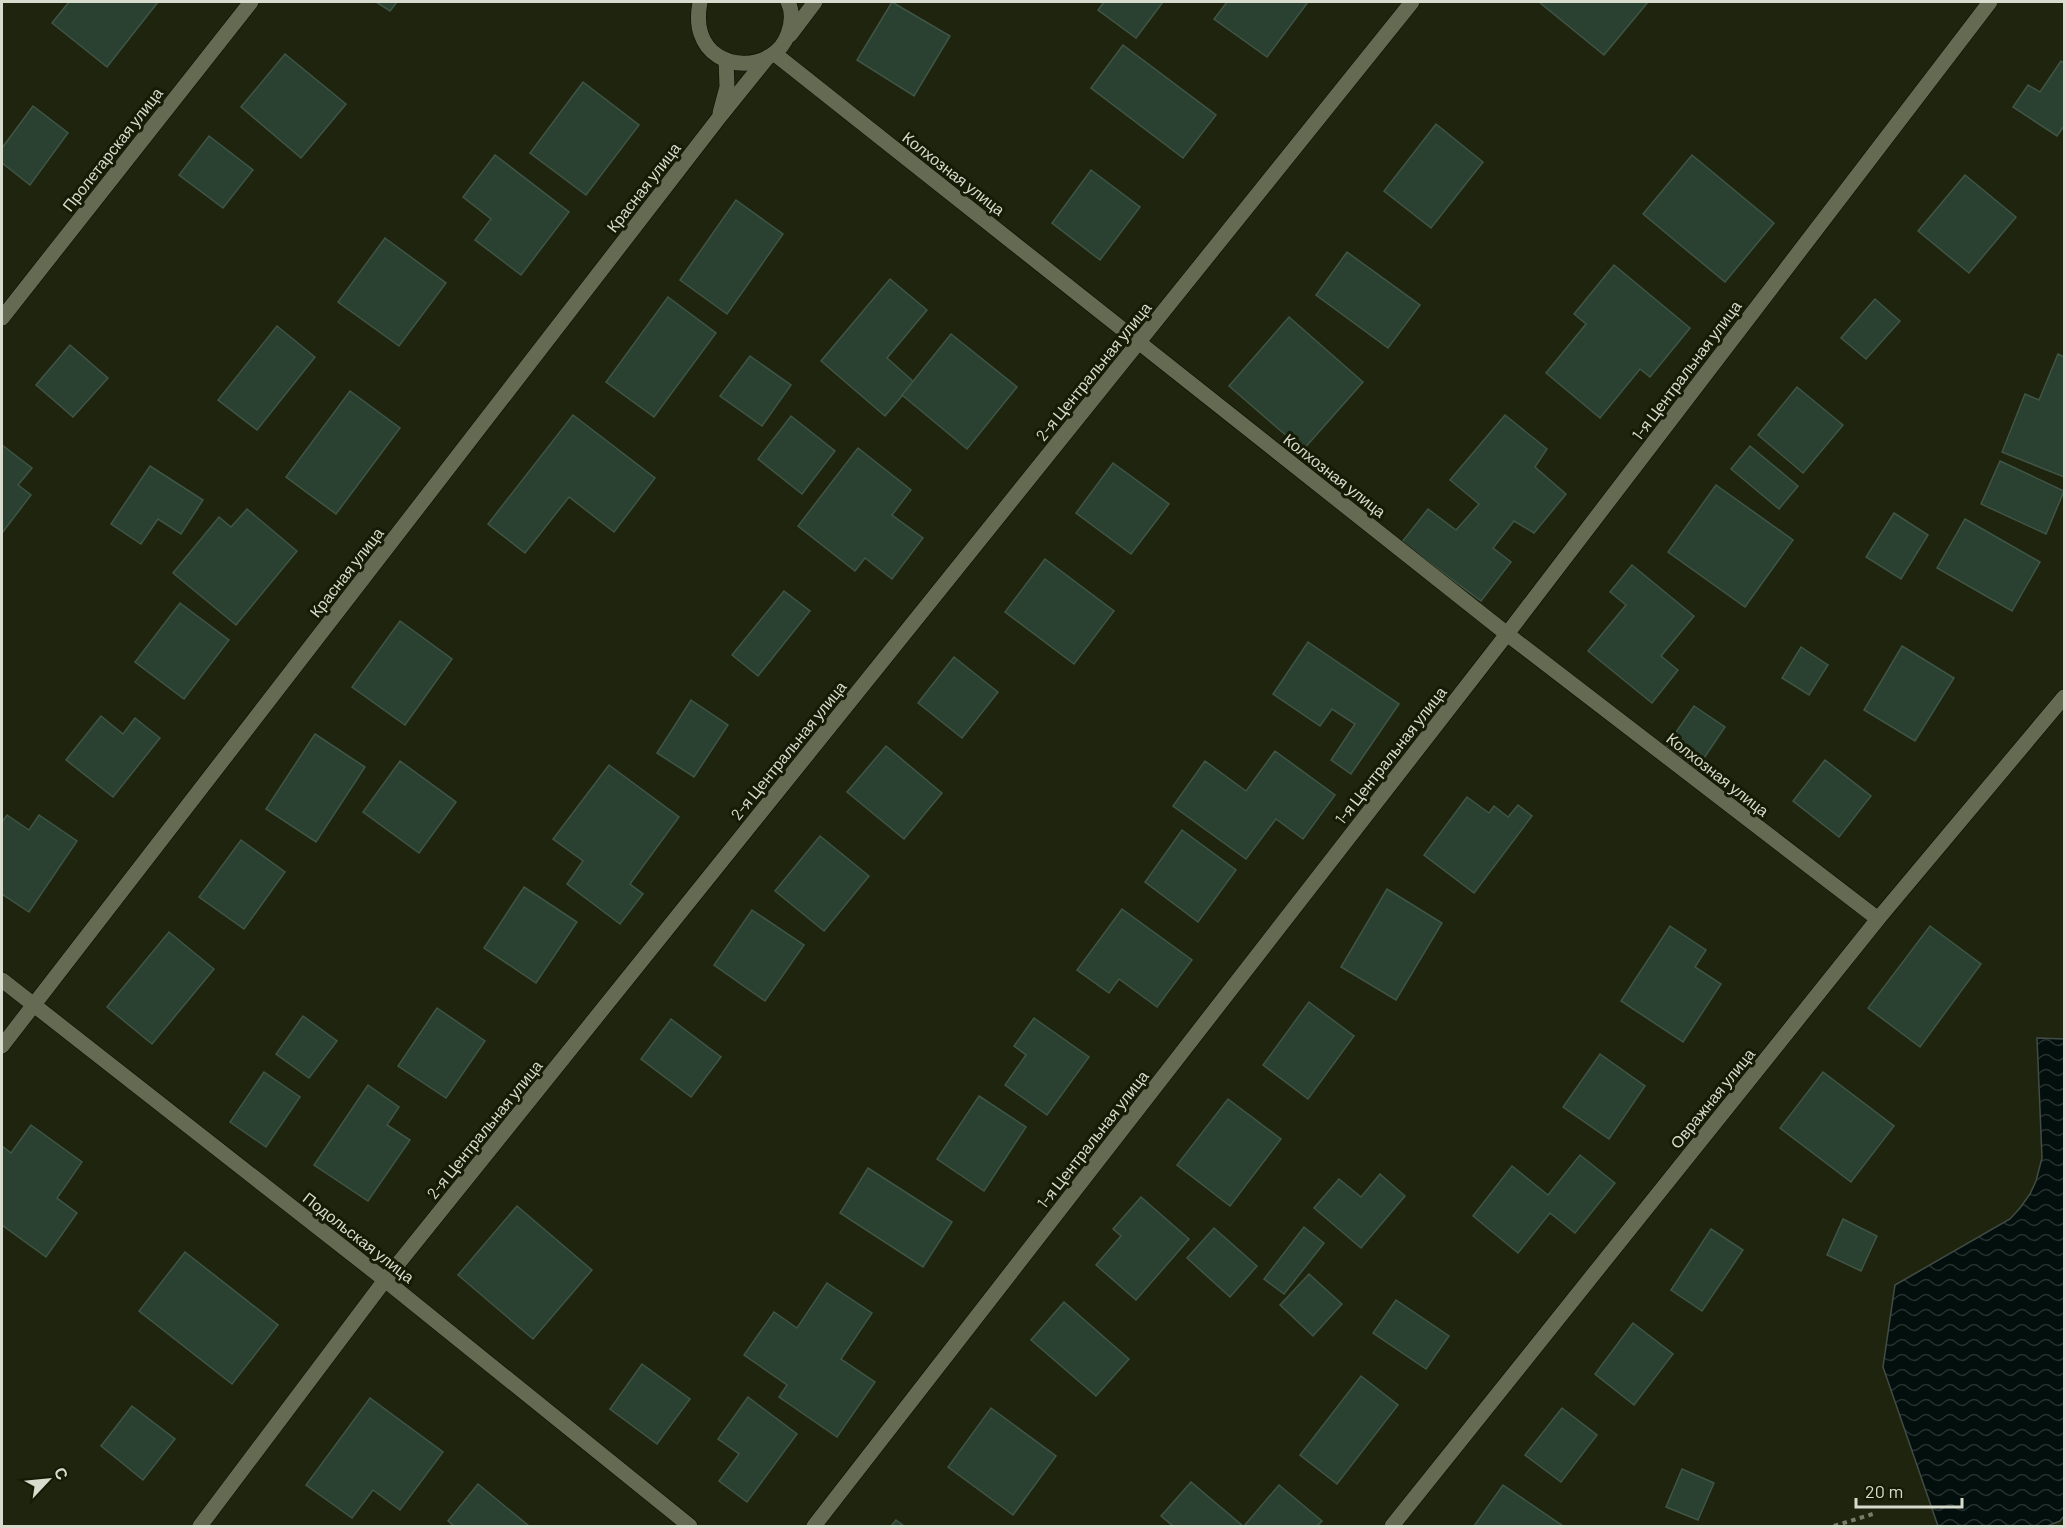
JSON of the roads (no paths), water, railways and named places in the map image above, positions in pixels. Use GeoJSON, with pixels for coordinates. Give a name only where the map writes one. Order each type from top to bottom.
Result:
{"type":"FeatureCollection","features":[{"type":"Feature","properties":{"kind":"street","name":"Пролетарская улица"},"geometry":{"type":"LineString","coordinates":[[2,318],[251,2]]}},
{"type":"Feature","properties":{"kind":"street"},"geometry":{"type":"LineString","coordinates":[[688,2],[698,19]]}},
{"type":"Feature","properties":{"kind":"street"},"geometry":{"type":"LineString","coordinates":[[700,2],[698,19],[701,36],[711,51],[726,60],[743,64],[760,62],[771,56]]}},
{"type":"Feature","properties":{"kind":"street"},"geometry":{"type":"LineString","coordinates":[[786,40],[792,24],[788,2]]}},
{"type":"Feature","properties":{"kind":"street"},"geometry":{"type":"LineString","coordinates":[[786,40],[815,2]]}},
{"type":"Feature","properties":{"kind":"street","name":"2-я Центральная улица"},"geometry":{"type":"LineString","coordinates":[[200,1527],[385,1280],[1412,2]]}},
{"type":"Feature","properties":{"kind":"street","name":"1-я Центральная улица"},"geometry":{"type":"LineString","coordinates":[[814,1527],[1507,634],[1990,2]]}},
{"type":"Feature","properties":{"kind":"street","name":"Красная улица"},"geometry":{"type":"LineString","coordinates":[[2,1046],[718,119],[786,40]]}},
{"type":"Feature","properties":{"kind":"street","name":"Колхозная улица"},"geometry":{"type":"LineString","coordinates":[[771,56],[1139,342],[1507,634],[1878,919]]}},
{"type":"Feature","properties":{"kind":"street","name":"Красная улица"},"geometry":{"type":"LineString","coordinates":[[718,119],[727,87],[726,60]]}},
{"type":"Feature","properties":{"kind":"street","name":"Овражная улица"},"geometry":{"type":"LineString","coordinates":[[1392,1527],[1878,919],[2064,697]]}},
{"type":"Feature","properties":{"kind":"street","name":"Подольская улица"},"geometry":{"type":"LineString","coordinates":[[2,980],[385,1280],[690,1527]]}},
{"type":"Feature","properties":{"kind":"water"},"geometry":{"type":"Polygon","coordinates":[[[2037,1038],[2064,1039],[2064,1516],[2060,1521],[2047,1526],[1938,1526],[1883,1367],[1895,1285],[2010,1219],[2030,1194],[2042,1158],[2037,1038]]]}}]}
